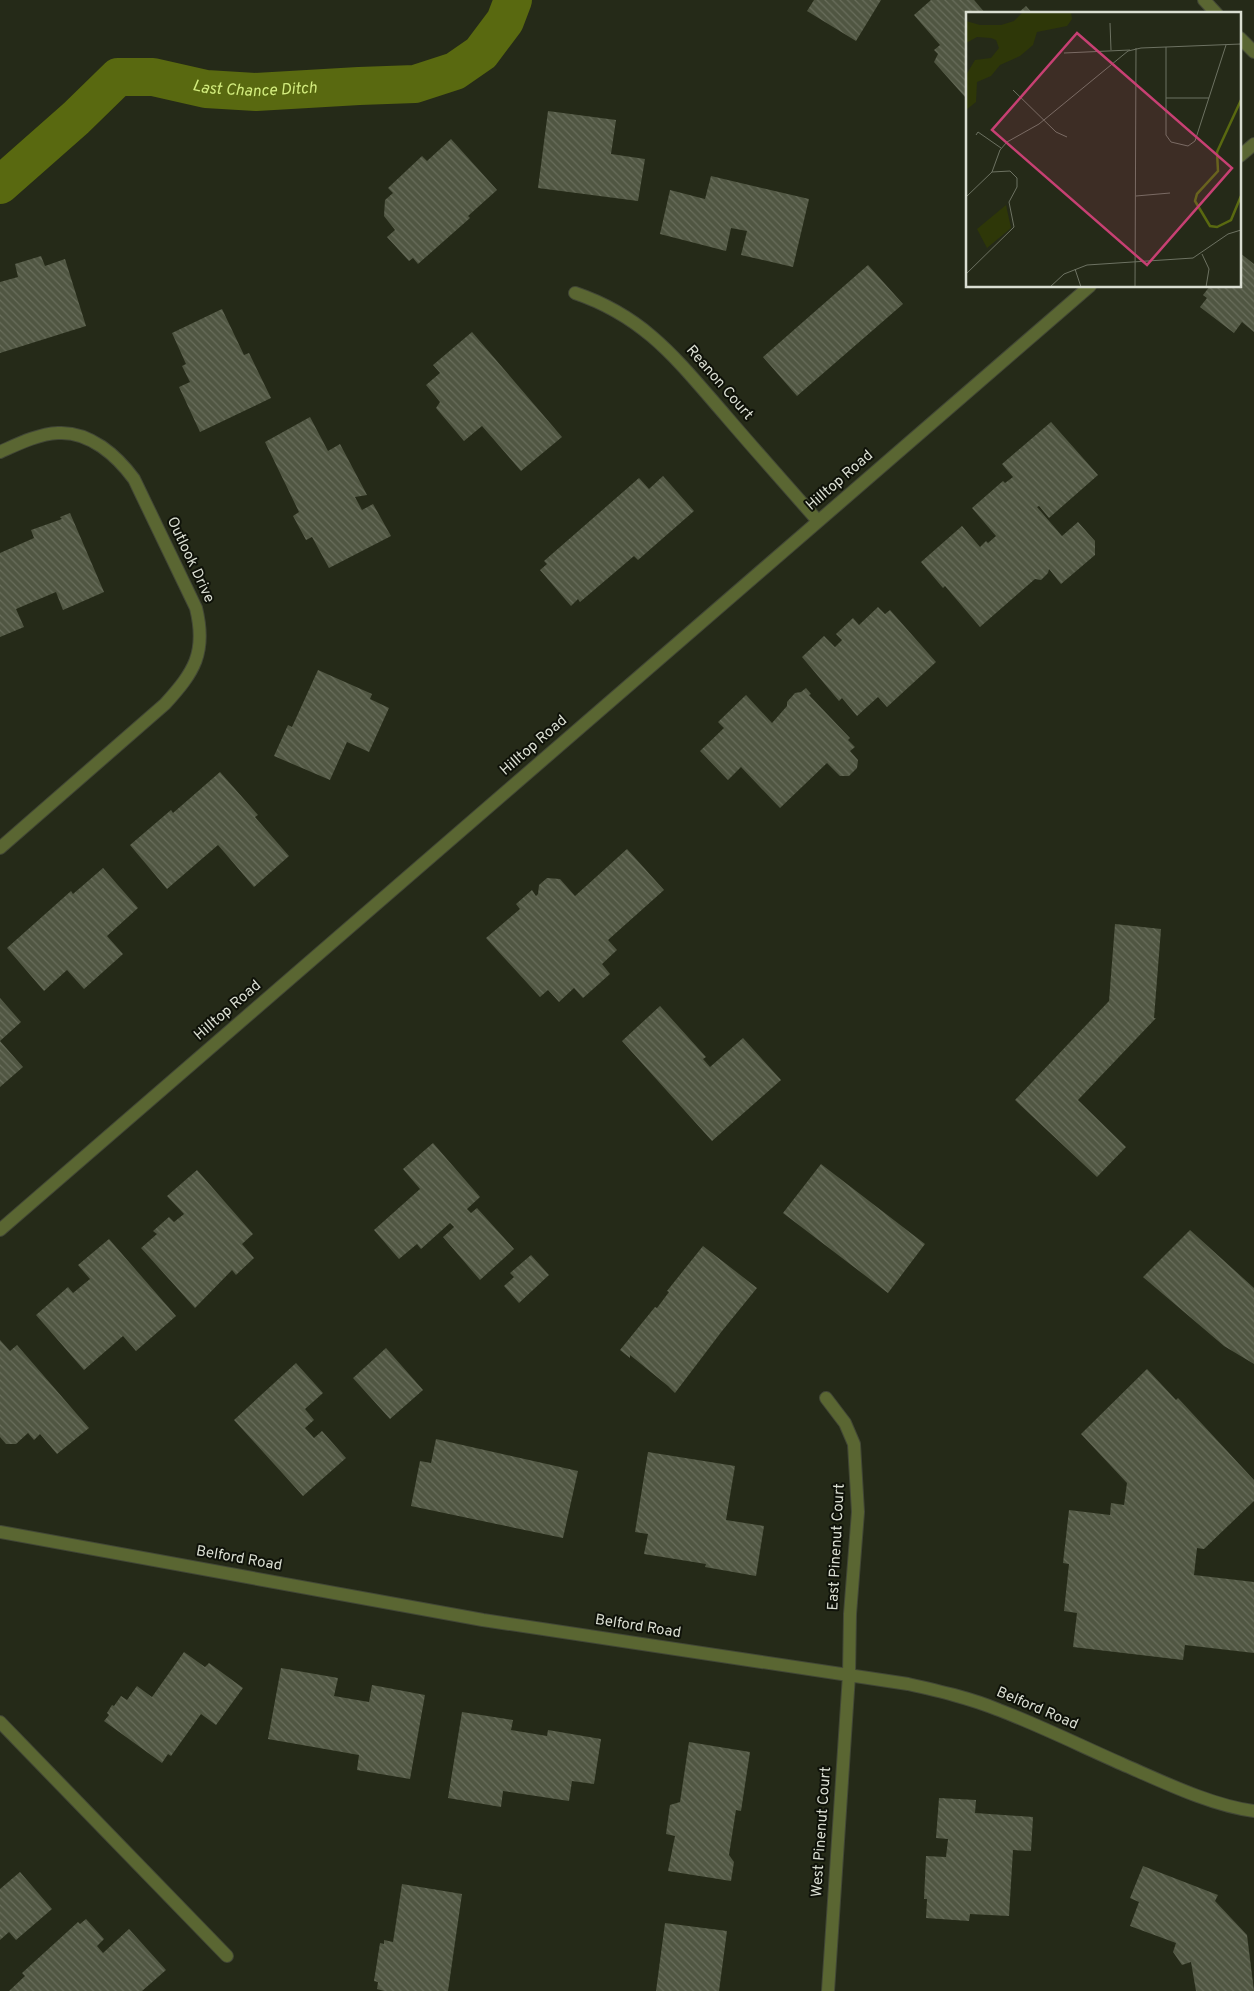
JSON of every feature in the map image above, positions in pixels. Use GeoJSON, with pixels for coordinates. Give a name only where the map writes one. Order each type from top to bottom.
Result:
{"type":"FeatureCollection","features":[{"type":"Feature","properties":{"kind":"street"},"geometry":{"type":"LineString","coordinates":[[1204,0],[1215,12]]}},
{"type":"Feature","properties":{"kind":"street"},"geometry":{"type":"LineString","coordinates":[[1242,40],[1254,52]]}},
{"type":"Feature","properties":{"kind":"street"},"geometry":{"type":"LineString","coordinates":[[1242,154],[1254,144]]}},
{"type":"Feature","properties":{"kind":"street","name":"Hilltop Road"},"geometry":{"type":"LineString","coordinates":[[0,1230],[1088,288]]}},
{"type":"Feature","properties":{"kind":"street","name":"Reanon Court"},"geometry":{"type":"LineString","coordinates":[[576,293],[600,301],[628,317],[670,352],[818,521]]}},
{"type":"Feature","properties":{"kind":"street","name":"Outlook Drive"},"geometry":{"type":"LineString","coordinates":[[0,452],[40,436],[60,432],[101,445],[120,461],[134,479],[196,608],[200,645],[194,666],[182,685],[165,704],[0,848]]}},
{"type":"Feature","properties":{"kind":"street","name":"East Pinenut Court"},"geometry":{"type":"LineString","coordinates":[[826,1398],[845,1423],[854,1444],[858,1512],[850,1614],[849,1675]]}},
{"type":"Feature","properties":{"kind":"street","name":"Belford Road"},"geometry":{"type":"LineString","coordinates":[[0,1532],[483,1620],[908,1684],[947,1693],[999,1710],[1203,1797],[1240,1810],[1254,1811]]}},
{"type":"Feature","properties":{"kind":"street","name":"West Pinenut Court"},"geometry":{"type":"LineString","coordinates":[[828,1991],[849,1675]]}},
{"type":"Feature","properties":{"kind":"street"},"geometry":{"type":"LineString","coordinates":[[0,1722],[227,1956]]}},
{"type":"Feature","properties":{"kind":"building"},"geometry":{"type":"Polygon","coordinates":[[[814,0],[881,0],[856,41],[807,11],[814,0]]]}},
{"type":"Feature","properties":{"kind":"building"},"geometry":{"type":"Polygon","coordinates":[[[931,0],[974,0],[984,12],[966,12],[965,97],[934,62],[938,54],[934,50],[940,45],[914,15],[931,0]]]}},
{"type":"Feature","properties":{"kind":"building"},"geometry":{"type":"Polygon","coordinates":[[[1026,6],[1031,12],[1019,12],[1026,6]]]}},
{"type":"Feature","properties":{"kind":"building"},"geometry":{"type":"Polygon","coordinates":[[[548,111],[616,120],[611,154],[645,159],[638,201],[538,188],[548,111]]]}},
{"type":"Feature","properties":{"kind":"building"},"geometry":{"type":"Polygon","coordinates":[[[451,139],[497,190],[468,216],[470,218],[418,264],[413,258],[409,261],[387,237],[395,230],[384,216],[385,200],[393,193],[388,188],[422,156],[427,161],[451,139]]]}},
{"type":"Feature","properties":{"kind":"building"},"geometry":{"type":"Polygon","coordinates":[[[711,176],[809,199],[793,267],[741,255],[747,231],[731,228],[726,251],[660,234],[670,190],[705,199],[711,176]]]}},
{"type":"Feature","properties":{"kind":"building"},"geometry":{"type":"Polygon","coordinates":[[[1242,255],[1254,264],[1254,332],[1242,322],[1234,333],[1200,307],[1207,298],[1203,295],[1208,288],[1242,288],[1242,255]]]}},
{"type":"Feature","properties":{"kind":"building"},"geometry":{"type":"Polygon","coordinates":[[[41,256],[45,266],[65,259],[86,326],[0,353],[0,282],[18,277],[15,264],[41,256]]]}},
{"type":"Feature","properties":{"kind":"building"},"geometry":{"type":"Polygon","coordinates":[[[868,265],[903,304],[797,396],[763,357],[868,265]]]}},
{"type":"Feature","properties":{"kind":"building"},"geometry":{"type":"Polygon","coordinates":[[[222,309],[244,355],[249,353],[271,398],[200,432],[179,387],[190,382],[182,366],[186,364],[172,333],[222,309]]]}},
{"type":"Feature","properties":{"kind":"building"},"geometry":{"type":"Polygon","coordinates":[[[472,332],[562,437],[521,471],[482,426],[464,441],[436,408],[440,402],[426,385],[440,373],[433,365],[472,332]]]}},
{"type":"Feature","properties":{"kind":"building"},"geometry":{"type":"Polygon","coordinates":[[[310,417],[328,451],[340,444],[367,495],[355,497],[362,510],[373,504],[391,536],[329,568],[312,537],[306,540],[293,516],[299,512],[265,442],[310,417]]]}},
{"type":"Feature","properties":{"kind":"building"},"geometry":{"type":"Polygon","coordinates":[[[1051,422],[1098,475],[1049,518],[1039,506],[1037,507],[1062,536],[1078,522],[1095,541],[1095,555],[1061,584],[1049,569],[1048,573],[1041,580],[1035,579],[980,627],[945,586],[943,588],[921,562],[962,526],[980,547],[986,541],[988,543],[996,536],[972,508],[1003,481],[1005,483],[1013,477],[1002,464],[1051,422]]]}},
{"type":"Feature","properties":{"kind":"building"},"geometry":{"type":"Polygon","coordinates":[[[663,476],[694,511],[638,560],[634,556],[580,602],[578,599],[571,606],[540,570],[547,564],[544,561],[639,478],[649,489],[663,476]]]}},
{"type":"Feature","properties":{"kind":"building"},"geometry":{"type":"Polygon","coordinates":[[[70,513],[104,592],[63,610],[56,592],[16,609],[24,627],[0,637],[0,553],[34,538],[31,530],[62,519],[60,517],[70,513]]]}},
{"type":"Feature","properties":{"kind":"building"},"geometry":{"type":"Polygon","coordinates":[[[878,607],[885,614],[890,610],[936,662],[887,707],[878,697],[857,716],[842,698],[839,701],[802,657],[824,636],[835,647],[842,640],[836,634],[853,618],[859,625],[878,607]]]}},
{"type":"Feature","properties":{"kind":"building"},"geometry":{"type":"Polygon","coordinates":[[[318,670],[372,694],[370,699],[389,708],[369,752],[347,742],[330,780],[274,756],[288,725],[292,727],[318,670]]]}},
{"type":"Feature","properties":{"kind":"building"},"geometry":{"type":"Polygon","coordinates":[[[806,688],[811,694],[809,695],[850,738],[848,740],[855,747],[850,751],[858,760],[857,768],[849,776],[840,776],[827,763],[780,808],[741,767],[728,780],[700,751],[724,728],[718,722],[746,695],[772,723],[787,706],[787,702],[795,693],[801,692],[806,688]]]}},
{"type":"Feature","properties":{"kind":"building"},"geometry":{"type":"Polygon","coordinates":[[[220,772],[258,815],[255,817],[289,856],[254,887],[218,845],[167,889],[130,845],[171,810],[173,813],[220,772]]]}},
{"type":"Feature","properties":{"kind":"building"},"geometry":{"type":"Polygon","coordinates":[[[627,849],[664,890],[608,940],[617,950],[602,964],[610,974],[583,998],[574,988],[559,1002],[548,990],[540,997],[486,938],[520,909],[516,904],[532,890],[536,896],[539,885],[547,878],[560,879],[575,896],[627,849]]]}},
{"type":"Feature","properties":{"kind":"building"},"geometry":{"type":"Polygon","coordinates":[[[103,868],[138,908],[107,936],[123,954],[84,989],[67,970],[44,991],[7,948],[71,891],[73,894],[103,868]]]}},
{"type":"Feature","properties":{"kind":"building"},"geometry":{"type":"Polygon","coordinates":[[[1115,924],[1161,929],[1154,1018],[1156,1018],[1078,1100],[1126,1147],[1097,1177],[1015,1100],[1109,1001],[1115,924]]]}},
{"type":"Feature","properties":{"kind":"building"},"geometry":{"type":"Polygon","coordinates":[[[0,998],[21,1022],[0,1041],[0,998]]]}},
{"type":"Feature","properties":{"kind":"building"},"geometry":{"type":"Polygon","coordinates":[[[660,1006],[706,1057],[703,1059],[710,1067],[743,1038],[781,1080],[712,1141],[622,1041],[660,1006]]]}},
{"type":"Feature","properties":{"kind":"building"},"geometry":{"type":"Polygon","coordinates":[[[0,1041],[23,1067],[0,1087],[0,1041]]]}},
{"type":"Feature","properties":{"kind":"building"},"geometry":{"type":"Polygon","coordinates":[[[433,1143],[480,1197],[467,1209],[471,1213],[477,1208],[514,1249],[480,1280],[443,1237],[454,1227],[450,1223],[421,1249],[417,1244],[399,1259],[374,1230],[420,1189],[403,1169],[433,1143]]]}},
{"type":"Feature","properties":{"kind":"building"},"geometry":{"type":"Polygon","coordinates":[[[821,1164],[925,1244],[888,1293],[783,1213],[821,1164]]]}},
{"type":"Feature","properties":{"kind":"building"},"geometry":{"type":"Polygon","coordinates":[[[197,1170],[253,1234],[242,1244],[254,1258],[236,1275],[232,1270],[195,1308],[141,1248],[157,1234],[153,1231],[169,1217],[174,1222],[184,1214],[167,1196],[197,1170]]]}},
{"type":"Feature","properties":{"kind":"building"},"geometry":{"type":"Polygon","coordinates":[[[1190,1230],[1254,1288],[1254,1364],[1224,1346],[1143,1277],[1190,1230]]]}},
{"type":"Feature","properties":{"kind":"building"},"geometry":{"type":"Polygon","coordinates":[[[109,1239],[176,1316],[136,1351],[123,1336],[84,1370],[36,1315],[68,1287],[73,1293],[90,1279],[78,1265],[109,1239]]]}},
{"type":"Feature","properties":{"kind":"building"},"geometry":{"type":"Polygon","coordinates":[[[703,1246],[757,1288],[675,1393],[630,1355],[630,1358],[620,1350],[655,1307],[657,1308],[669,1292],[667,1291],[703,1246]]]}},
{"type":"Feature","properties":{"kind":"building"},"geometry":{"type":"Polygon","coordinates":[[[531,1255],[549,1275],[519,1303],[504,1286],[514,1277],[510,1273],[531,1255]]]}},
{"type":"Feature","properties":{"kind":"building"},"geometry":{"type":"Polygon","coordinates":[[[0,1340],[10,1351],[17,1345],[89,1428],[57,1454],[40,1434],[34,1440],[28,1433],[16,1444],[6,1444],[0,1437],[0,1340]]]}},
{"type":"Feature","properties":{"kind":"building"},"geometry":{"type":"Polygon","coordinates":[[[386,1348],[423,1390],[390,1419],[353,1378],[386,1348]]]}},
{"type":"Feature","properties":{"kind":"building"},"geometry":{"type":"Polygon","coordinates":[[[296,1363],[323,1393],[305,1409],[314,1420],[305,1428],[314,1438],[322,1431],[346,1458],[303,1496],[234,1420],[296,1363]]]}},
{"type":"Feature","properties":{"kind":"building"},"geometry":{"type":"Polygon","coordinates":[[[1147,1369],[1176,1400],[1178,1398],[1254,1480],[1254,1501],[1204,1549],[1197,1548],[1194,1575],[1254,1582],[1254,1653],[1185,1645],[1183,1660],[1073,1647],[1077,1613],[1064,1611],[1069,1564],[1063,1563],[1069,1510],[1110,1515],[1111,1503],[1124,1505],[1127,1483],[1081,1434],[1147,1369]]]}},
{"type":"Feature","properties":{"kind":"building"},"geometry":{"type":"Polygon","coordinates":[[[436,1439],[578,1471],[563,1538],[411,1506],[420,1461],[431,1463],[436,1439]]]}},
{"type":"Feature","properties":{"kind":"building"},"geometry":{"type":"Polygon","coordinates":[[[648,1452],[735,1466],[726,1520],[764,1526],[756,1576],[705,1567],[706,1564],[644,1554],[648,1534],[635,1532],[648,1452]]]}},
{"type":"Feature","properties":{"kind":"building"},"geometry":{"type":"Polygon","coordinates":[[[184,1652],[205,1667],[209,1663],[243,1688],[216,1725],[201,1714],[171,1756],[168,1754],[162,1763],[104,1721],[109,1715],[107,1713],[112,1705],[114,1706],[121,1696],[127,1700],[137,1686],[152,1697],[184,1652]]]}},
{"type":"Feature","properties":{"kind":"building"},"geometry":{"type":"Polygon","coordinates":[[[281,1668],[338,1678],[334,1696],[369,1702],[372,1685],[425,1695],[410,1779],[357,1770],[359,1755],[268,1739],[281,1668]]]}},
{"type":"Feature","properties":{"kind":"building"},"geometry":{"type":"Polygon","coordinates":[[[462,1712],[513,1720],[511,1730],[547,1736],[548,1730],[601,1739],[594,1784],[572,1781],[569,1801],[503,1791],[501,1807],[448,1798],[462,1712]]]}},
{"type":"Feature","properties":{"kind":"building"},"geometry":{"type":"Polygon","coordinates":[[[689,1742],[750,1752],[741,1811],[736,1810],[729,1855],[734,1862],[731,1881],[668,1871],[675,1836],[666,1834],[670,1805],[680,1802],[689,1742]]]}},
{"type":"Feature","properties":{"kind":"building"},"geometry":{"type":"Polygon","coordinates":[[[939,1798],[976,1800],[975,1813],[1033,1817],[1031,1851],[1013,1850],[1009,1916],[970,1914],[969,1921],[926,1918],[927,1899],[924,1899],[926,1856],[946,1857],[948,1839],[936,1838],[939,1798]]]}},
{"type":"Feature","properties":{"kind":"building"},"geometry":{"type":"Polygon","coordinates":[[[1143,1866],[1218,1895],[1215,1901],[1247,1935],[1254,1991],[1196,1991],[1191,1962],[1182,1965],[1173,1952],[1176,1943],[1130,1926],[1139,1902],[1130,1898],[1143,1866]]]}},
{"type":"Feature","properties":{"kind":"building"},"geometry":{"type":"Polygon","coordinates":[[[20,1872],[52,1909],[16,1940],[9,1932],[0,1940],[0,1889],[20,1872]]]}},
{"type":"Feature","properties":{"kind":"building"},"geometry":{"type":"Polygon","coordinates":[[[402,1884],[462,1894],[448,1991],[384,1991],[377,1989],[378,1982],[374,1981],[380,1943],[384,1944],[384,1940],[393,1942],[402,1884]]]}},
{"type":"Feature","properties":{"kind":"building"},"geometry":{"type":"Polygon","coordinates":[[[86,1919],[104,1939],[97,1946],[103,1953],[129,1929],[166,1970],[142,1991],[9,1991],[25,1976],[22,1973],[78,1922],[80,1924],[86,1919]]]}},
{"type":"Feature","properties":{"kind":"building"},"geometry":{"type":"Polygon","coordinates":[[[665,1923],[727,1931],[719,1991],[656,1991],[665,1923]]]}},
{"type":"Feature","properties":{"kind":"waterway","name":"Last Chance Ditch"},"geometry":{"type":"LineString","coordinates":[[0,185],[76,118],[118,77],[153,77],[206,89],[256,92],[415,84],[455,71],[481,53],[505,21],[513,0]]}}]}
